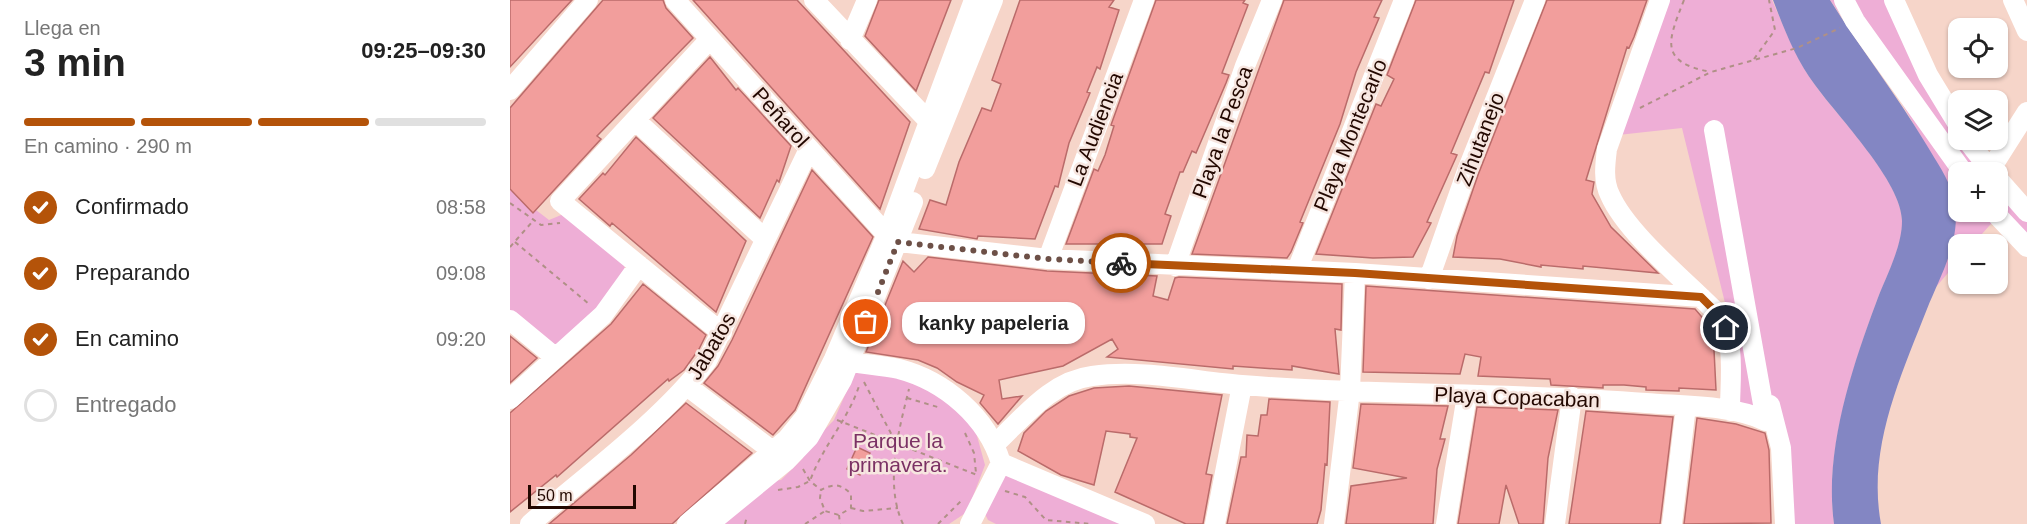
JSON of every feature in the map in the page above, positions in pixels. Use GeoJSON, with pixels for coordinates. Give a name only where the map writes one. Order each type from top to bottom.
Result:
{"type":"FeatureCollection","features":[{"type":"Feature","properties":{"kind":"street"},"geometry":{"type":"LineString","coordinates":[[510,90],[588,0]]}},
{"type":"Feature","properties":{"kind":"street","name":"Peñarol"},"geometry":{"type":"LineString","coordinates":[[675,0],[892,238]]}},
{"type":"Feature","properties":{"kind":"street"},"geometry":{"type":"LineString","coordinates":[[814,0],[934,127]]}},
{"type":"Feature","properties":{"kind":"street"},"geometry":{"type":"LineString","coordinates":[[850,40],[867,0]]}},
{"type":"Feature","properties":{"kind":"street"},"geometry":{"type":"LineString","coordinates":[[689,524],[809,436],[823,414],[934,127],[974,0]]}},
{"type":"Feature","properties":{"kind":"street"},"geometry":{"type":"LineString","coordinates":[[934,127],[993,0]]}},
{"type":"Feature","properties":{"kind":"street","name":"La Audiencia"},"geometry":{"type":"LineString","coordinates":[[1048,259],[1144,0]]}},
{"type":"Feature","properties":{"kind":"street","name":"Playa la Pesca"},"geometry":{"type":"LineString","coordinates":[[1175,266],[1237,88],[1272,0]]}},
{"type":"Feature","properties":{"kind":"street","name":"Playa Montecarlo"},"geometry":{"type":"LineString","coordinates":[[1297,270],[1404,0]]}},
{"type":"Feature","properties":{"kind":"street","name":"Zihutanejo"},"geometry":{"type":"LineString","coordinates":[[1429,279],[1467,171],[1535,0]]}},
{"type":"Feature","properties":{"kind":"street"},"geometry":{"type":"LineString","coordinates":[[1660,0],[1607,149],[1605,172],[1609,193],[1631,229],[1719,315],[1730,342],[1730,411]]}},
{"type":"Feature","properties":{"kind":"street"},"geometry":{"type":"LineString","coordinates":[[1844,0],[1855,21],[1956,162]]}},
{"type":"Feature","properties":{"kind":"street"},"geometry":{"type":"LineString","coordinates":[[1894,0],[1928,75],[1948,108]]}},
{"type":"Feature","properties":{"kind":"street"},"geometry":{"type":"LineString","coordinates":[[2013,0],[2027,31]]}},
{"type":"Feature","properties":{"kind":"street"},"geometry":{"type":"LineString","coordinates":[[711,39],[560,201],[722,333]]}},
{"type":"Feature","properties":{"kind":"street"},"geometry":{"type":"LineString","coordinates":[[2000,162],[2027,112]]}},
{"type":"Feature","properties":{"kind":"street"},"geometry":{"type":"LineString","coordinates":[[635,120],[765,239]]}},
{"type":"Feature","properties":{"kind":"street","name":"Playa Copacaban"},"geometry":{"type":"LineString","coordinates":[[998,454],[1045,396],[1066,383],[1092,376],[1151,375],[1242,385],[1467,395],[1572,397],[1730,411],[1766,421],[1714,130],[1775,432],[1781,448],[1785,524]]}},
{"type":"Feature","properties":{"kind":"street","name":"Jabatos"},"geometry":{"type":"LineString","coordinates":[[530,524],[687,386],[707,361],[809,149]]}},
{"type":"Feature","properties":{"kind":"street"},"geometry":{"type":"LineString","coordinates":[[1975,150],[1984,162]]}},
{"type":"Feature","properties":{"kind":"street"},"geometry":{"type":"LineString","coordinates":[[2008,191],[2027,212]]}},
{"type":"Feature","properties":{"kind":"street"},"geometry":{"type":"LineString","coordinates":[[2003,222],[2027,247]]}},
{"type":"Feature","properties":{"kind":"street"},"geometry":{"type":"LineString","coordinates":[[892,238],[1048,259],[1355,273],[1701,297]]}},
{"type":"Feature","properties":{"kind":"street"},"geometry":{"type":"LineString","coordinates":[[510,399],[603,315],[639,265]]}},
{"type":"Feature","properties":{"kind":"street"},"geometry":{"type":"LineString","coordinates":[[1334,524],[1350,390],[1355,273]]}},
{"type":"Feature","properties":{"kind":"street"},"geometry":{"type":"LineString","coordinates":[[510,320],[556,358]]}},
{"type":"Feature","properties":{"kind":"street"},"geometry":{"type":"LineString","coordinates":[[842,360],[898,369],[938,385],[976,418],[998,454],[1145,524]]}},
{"type":"Feature","properties":{"kind":"street"},"geometry":{"type":"LineString","coordinates":[[709,524],[784,456],[805,417],[842,360]]}},
{"type":"Feature","properties":{"kind":"street"},"geometry":{"type":"LineString","coordinates":[[1215,524],[1242,385]]}},
{"type":"Feature","properties":{"kind":"street"},"geometry":{"type":"LineString","coordinates":[[687,386],[784,456]]}},
{"type":"Feature","properties":{"kind":"street"},"geometry":{"type":"LineString","coordinates":[[1446,524],[1467,395]]}},
{"type":"Feature","properties":{"kind":"street"},"geometry":{"type":"LineString","coordinates":[[1555,524],[1572,397]]}},
{"type":"Feature","properties":{"kind":"street"},"geometry":{"type":"LineString","coordinates":[[1672,524],[1686,406]]}},
{"type":"Feature","properties":{"kind":"street"},"geometry":{"type":"LineString","coordinates":[[976,522],[980,481],[998,454]]}},
{"type":"Feature","properties":{"kind":"path"},"geometry":{"type":"LineString","coordinates":[[1684,0],[1670,37],[1672,53],[1684,65],[1711,72]]}},
{"type":"Feature","properties":{"kind":"path"},"geometry":{"type":"LineString","coordinates":[[1754,59],[1775,30],[1769,0]]}},
{"type":"Feature","properties":{"kind":"path"},"geometry":{"type":"LineString","coordinates":[[1618,118],[1711,72],[1797,48],[1855,21]]}},
{"type":"Feature","properties":{"kind":"path"},"geometry":{"type":"LineString","coordinates":[[510,203],[541,225],[564,223]]}},
{"type":"Feature","properties":{"kind":"path"},"geometry":{"type":"LineString","coordinates":[[510,247],[533,221]]}},
{"type":"Feature","properties":{"kind":"path"},"geometry":{"type":"LineString","coordinates":[[514,242],[603,315]]}},
{"type":"Feature","properties":{"kind":"path"},"geometry":{"type":"LineString","coordinates":[[903,524],[898,508],[894,466],[896,443],[914,374]]}},
{"type":"Feature","properties":{"kind":"path"},"geometry":{"type":"LineString","coordinates":[[862,378],[896,443]]}},
{"type":"Feature","properties":{"kind":"path"},"geometry":{"type":"LineString","coordinates":[[862,378],[868,378]]}},
{"type":"Feature","properties":{"kind":"path"},"geometry":{"type":"LineString","coordinates":[[771,494],[798,487],[810,481],[817,461],[843,422],[862,378]]}},
{"type":"Feature","properties":{"kind":"path"},"geometry":{"type":"LineString","coordinates":[[943,403],[948,409]]}},
{"type":"Feature","properties":{"kind":"path"},"geometry":{"type":"LineString","coordinates":[[823,414],[896,443],[980,481],[1025,497],[1045,522],[1091,524]]}},
{"type":"Feature","properties":{"kind":"path"},"geometry":{"type":"LineString","coordinates":[[964,432],[974,453],[980,481]]}},
{"type":"Feature","properties":{"kind":"path"},"geometry":{"type":"LineString","coordinates":[[784,456],[821,490]]}},
{"type":"Feature","properties":{"kind":"path"},"geometry":{"type":"LineString","coordinates":[[821,490],[830,485],[843,486],[851,494],[851,508]]}},
{"type":"Feature","properties":{"kind":"path"},"geometry":{"type":"LineString","coordinates":[[821,490],[820,498],[825,511]]}},
{"type":"Feature","properties":{"kind":"path"},"geometry":{"type":"LineString","coordinates":[[938,524],[957,507],[962,499]]}},
{"type":"Feature","properties":{"kind":"path"},"geometry":{"type":"LineString","coordinates":[[805,524],[825,511],[839,515],[851,508],[863,512],[898,508]]}},
{"type":"Feature","properties":{"kind":"path"},"geometry":{"type":"LineString","coordinates":[[745,524],[750,509]]}},
{"type":"Feature","properties":{"kind":"path"},"geometry":{"type":"LineString","coordinates":[[839,515],[840,524]]}},
{"type":"Feature","properties":{"kind":"green space"},"geometry":{"type":"Polygon","coordinates":[[[1666,0],[1772,0],[1791,44],[1808,75],[1881,169],[1899,205],[1902,221],[1900,241],[1867,329],[1842,412],[1833,469],[1834,524],[1794,524],[1784,431],[1735,408],[1727,311],[1682,128],[1618,135],[1666,0]]]}},
{"type":"Feature","properties":{"kind":"green space"},"geometry":{"type":"Polygon","coordinates":[[[1830,0],[1894,0],[1928,75],[1948,105],[1948,150],[1977,150],[1985,162],[1948,162],[1948,222],[1993,222],[1982,234],[1948,234],[1948,238],[1925,144],[1901,102],[1830,0]]]}},
{"type":"Feature","properties":{"kind":"green space"},"geometry":{"type":"Polygon","coordinates":[[[510,190],[549,220],[566,213],[623,260],[625,269],[608,301],[555,347],[510,314],[510,190]]]}},
{"type":"Feature","properties":{"kind":"green space"},"geometry":{"type":"Polygon","coordinates":[[[2008,190],[2027,212],[2027,247],[2004,222],[2008,222],[2008,190]]]}},
{"type":"Feature","properties":{"kind":"green space"},"geometry":{"type":"Polygon","coordinates":[[[1948,257],[1948,273],[1936,287],[1948,257]]]}},
{"type":"Feature","properties":{"kind":"green space","name":"Parque la primavera."},"geometry":{"type":"Polygon","coordinates":[[[855,372],[878,372],[938,389],[974,425],[985,465],[967,512],[949,524],[721,524],[771,481],[781,480],[803,458],[804,451],[834,420],[855,372]]]}},
{"type":"Feature","properties":{"kind":"green space"},"geometry":{"type":"Polygon","coordinates":[[[1003,471],[1136,524],[996,524],[988,520],[984,512],[1003,471]]]}},
{"type":"Feature","properties":{"kind":"water"},"geometry":{"type":"Polygon","coordinates":[[[1773,0],[1830,0],[1915,125],[1945,176],[1948,182],[1948,222],[1956,222],[1954,234],[1948,234],[1948,257],[1897,388],[1882,441],[1878,468],[1881,524],[1834,524],[1833,469],[1836,440],[1849,383],[1899,242],[1902,221],[1899,205],[1881,169],[1815,85],[1796,55],[1773,0]]]}},
{"type":"Feature","properties":{"kind":"building"},"geometry":{"type":"Polygon","coordinates":[[[510,0],[572,0],[510,67],[510,0]]]}},
{"type":"Feature","properties":{"kind":"building"},"geometry":{"type":"Polygon","coordinates":[[[603,0],[663,0],[666,8],[693,38],[597,136],[601,139],[533,213],[510,189],[510,108],[603,0]]]}},
{"type":"Feature","properties":{"kind":"building"},"geometry":{"type":"Polygon","coordinates":[[[693,0],[797,0],[910,122],[880,209],[693,0]]]}},
{"type":"Feature","properties":{"kind":"building"},"geometry":{"type":"Polygon","coordinates":[[[879,0],[951,0],[916,91],[865,36],[879,0]]]}},
{"type":"Feature","properties":{"kind":"building"},"geometry":{"type":"Polygon","coordinates":[[[1020,0],[1114,0],[1109,7],[1119,10],[1100,69],[1097,67],[1087,92],[1090,93],[1069,143],[1058,187],[1055,186],[1035,239],[978,236],[977,239],[919,229],[930,200],[946,205],[959,162],[982,108],[991,111],[1001,84],[992,80],[1020,0]]]}},
{"type":"Feature","properties":{"kind":"building"},"geometry":{"type":"Polygon","coordinates":[[[1156,0],[1245,0],[1243,3],[1248,5],[1222,73],[1229,75],[1196,153],[1192,151],[1183,172],[1180,172],[1165,214],[1171,216],[1162,244],[1066,244],[1094,169],[1098,171],[1105,155],[1114,126],[1111,125],[1156,0]]]}},
{"type":"Feature","properties":{"kind":"building"},"geometry":{"type":"Polygon","coordinates":[[[1284,0],[1382,0],[1374,17],[1379,18],[1356,72],[1340,124],[1300,222],[1303,223],[1287,258],[1192,254],[1284,0]]]}},
{"type":"Feature","properties":{"kind":"building"},"geometry":{"type":"Polygon","coordinates":[[[1416,0],[1514,0],[1489,73],[1485,72],[1451,153],[1457,155],[1427,222],[1431,223],[1413,257],[1373,258],[1316,254],[1376,104],[1381,106],[1394,79],[1387,75],[1416,0]]]}},
{"type":"Feature","properties":{"kind":"building"},"geometry":{"type":"Polygon","coordinates":[[[1547,0],[1647,0],[1634,37],[1629,48],[1627,47],[1586,180],[1594,182],[1592,194],[1611,227],[1658,273],[1583,266],[1583,269],[1541,265],[1541,267],[1500,259],[1453,257],[1457,236],[1478,175],[1547,0]]]}},
{"type":"Feature","properties":{"kind":"building"},"geometry":{"type":"Polygon","coordinates":[[[710,57],[736,90],[738,88],[791,146],[779,182],[777,180],[760,218],[653,118],[710,57]]]}},
{"type":"Feature","properties":{"kind":"building"},"geometry":{"type":"Polygon","coordinates":[[[636,137],[746,241],[716,312],[612,223],[610,226],[579,199],[603,173],[605,175],[636,137]]]}},
{"type":"Feature","properties":{"kind":"building"},"geometry":{"type":"Polygon","coordinates":[[[812,170],[873,237],[795,410],[773,435],[704,383],[718,366],[732,340],[812,170]]]}},
{"type":"Feature","properties":{"kind":"building"},"geometry":{"type":"Polygon","coordinates":[[[928,257],[1047,271],[1157,276],[1153,296],[1168,300],[1175,278],[1179,277],[1342,284],[1341,330],[1335,329],[1339,374],[1292,366],[1292,370],[1233,366],[1233,369],[1107,357],[1118,349],[1112,339],[1063,366],[999,380],[1002,399],[1022,396],[998,424],[980,403],[984,395],[957,382],[937,368],[918,360],[866,352],[903,261],[914,272],[928,257]]]}},
{"type":"Feature","properties":{"kind":"building"},"geometry":{"type":"Polygon","coordinates":[[[643,284],[706,335],[699,349],[684,370],[669,381],[668,379],[557,477],[556,475],[510,512],[510,413],[611,324],[643,284]]]}},
{"type":"Feature","properties":{"kind":"building"},"geometry":{"type":"Polygon","coordinates":[[[1366,286],[1695,309],[1713,330],[1716,390],[1679,388],[1679,391],[1646,390],[1646,387],[1624,385],[1603,385],[1603,388],[1551,385],[1550,379],[1478,376],[1481,357],[1465,354],[1460,374],[1363,372],[1366,286]]]}},
{"type":"Feature","properties":{"kind":"building"},"geometry":{"type":"Polygon","coordinates":[[[510,336],[537,358],[510,383],[510,336]]]}},
{"type":"Feature","properties":{"kind":"building"},"geometry":{"type":"Polygon","coordinates":[[[1129,386],[1222,395],[1206,474],[1212,475],[1203,524],[1186,524],[1115,492],[1137,438],[1130,437],[1130,434],[1106,431],[1094,485],[1061,475],[1018,451],[1024,433],[1046,411],[1069,396],[1094,388],[1129,386]]]}},
{"type":"Feature","properties":{"kind":"building"},"geometry":{"type":"Polygon","coordinates":[[[1269,399],[1330,402],[1327,465],[1325,464],[1321,510],[1317,524],[1227,524],[1241,457],[1246,457],[1247,435],[1258,436],[1261,415],[1267,415],[1269,399]]]}},
{"type":"Feature","properties":{"kind":"building"},"geometry":{"type":"Polygon","coordinates":[[[686,403],[752,453],[672,524],[549,524],[631,455],[686,403]]]}},
{"type":"Feature","properties":{"kind":"building"},"geometry":{"type":"Polygon","coordinates":[[[1361,404],[1448,406],[1440,439],[1445,439],[1437,469],[1433,524],[1346,524],[1351,486],[1407,478],[1353,468],[1361,404]]]}},
{"type":"Feature","properties":{"kind":"building"},"geometry":{"type":"Polygon","coordinates":[[[1477,407],[1558,410],[1548,458],[1543,524],[1519,524],[1506,485],[1499,524],[1458,524],[1477,407]]]}},
{"type":"Feature","properties":{"kind":"building"},"geometry":{"type":"Polygon","coordinates":[[[1586,411],[1673,417],[1660,524],[1569,524],[1586,411]]]}},
{"type":"Feature","properties":{"kind":"building"},"geometry":{"type":"Polygon","coordinates":[[[1697,418],[1736,424],[1765,433],[1769,450],[1771,523],[1684,524],[1697,418]]]}},
{"type":"Feature","properties":{"kind":"building"},"geometry":{"type":"Polygon","coordinates":[[[857,447],[870,453],[860,475],[847,469],[857,447]]]}},
{"type":"Feature","properties":{"kind":"way so far"},"geometry":{"type":"LineString","coordinates":[[866,322],[898,242],[1048,259],[1121,263]]}},
{"type":"Feature","properties":{"kind":"place","name":"kanky papeleria"},"geometry":{"type":"Point","coordinates":[866,322]}},
{"type":"Feature","properties":{"kind":"route"},"geometry":{"type":"LineString","coordinates":[[1121,263],[1355,273],[1701,297],[1719,315],[1726,328]]}}]}
